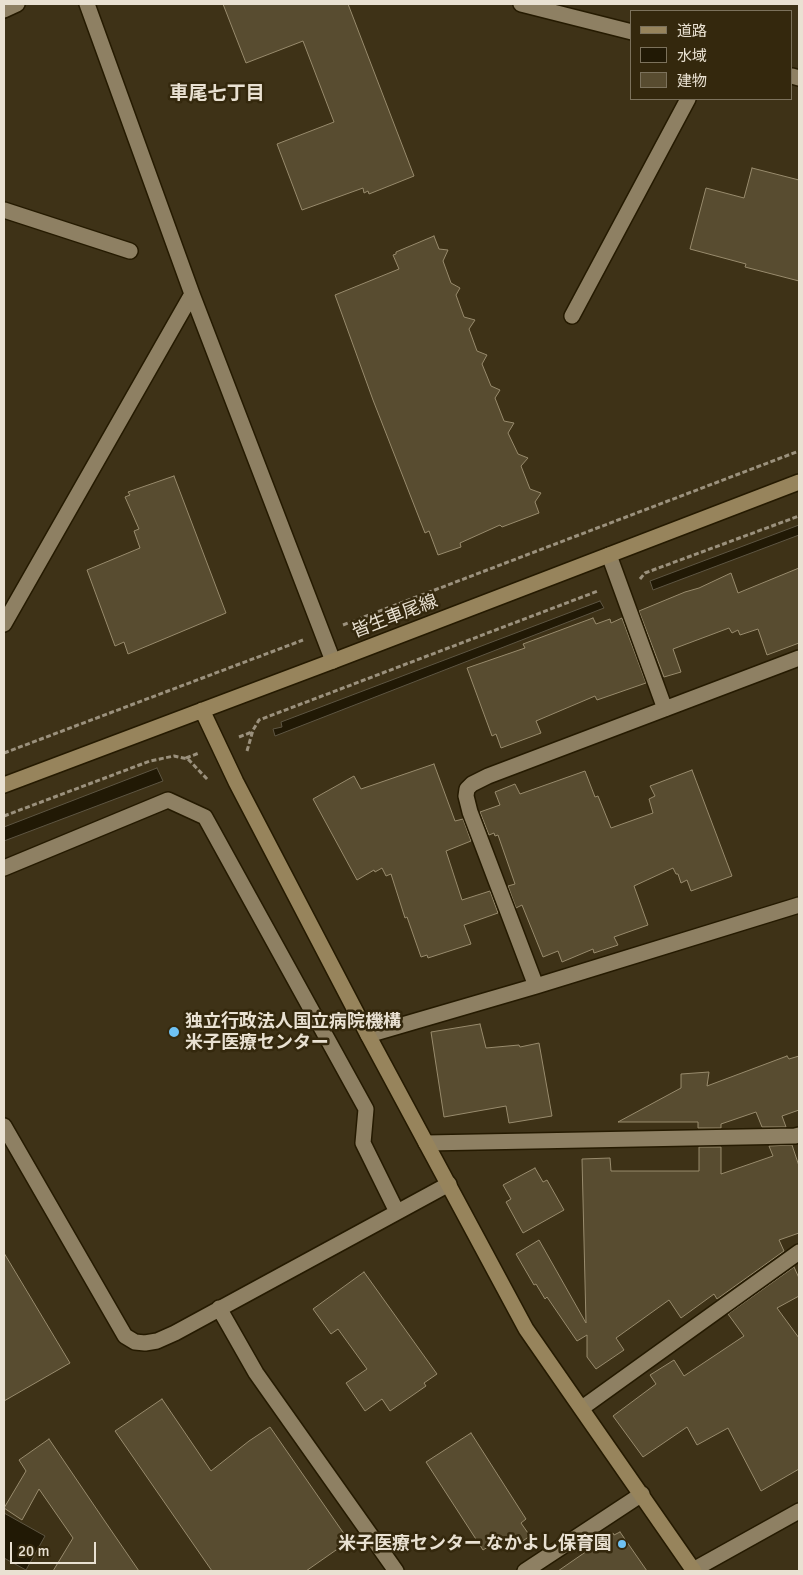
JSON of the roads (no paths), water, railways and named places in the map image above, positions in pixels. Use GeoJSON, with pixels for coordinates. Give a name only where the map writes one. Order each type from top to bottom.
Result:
{"type":"FeatureCollection","features":[{"type":"Feature","properties":{"kind":"street"},"geometry":{"type":"LineString","coordinates":[[4,10],[17,4]]}},
{"type":"Feature","properties":{"kind":"street"},"geometry":{"type":"LineString","coordinates":[[87,4],[192,294],[333,661]]}},
{"type":"Feature","properties":{"kind":"street"},"geometry":{"type":"LineString","coordinates":[[521,4],[630,31]]}},
{"type":"Feature","properties":{"kind":"street"},"geometry":{"type":"LineString","coordinates":[[572,316],[687,100]]}},
{"type":"Feature","properties":{"kind":"street"},"geometry":{"type":"LineString","coordinates":[[4,210],[130,251]]}},
{"type":"Feature","properties":{"kind":"street"},"geometry":{"type":"LineString","coordinates":[[4,624],[192,294]]}},
{"type":"Feature","properties":{"kind":"street","name":"皆生車尾線"},"geometry":{"type":"LineString","coordinates":[[4,785],[799,482]]}},
{"type":"Feature","properties":{"kind":"street"},"geometry":{"type":"LineString","coordinates":[[609,555],[665,709]]}},
{"type":"Feature","properties":{"kind":"street"},"geometry":{"type":"LineString","coordinates":[[536,986],[470,812],[466,796],[467,789],[472,784],[488,776],[799,658]]}},
{"type":"Feature","properties":{"kind":"street"},"geometry":{"type":"LineString","coordinates":[[202,710],[236,782],[526,1329],[694,1571],[799,1511]]}},
{"type":"Feature","properties":{"kind":"street"},"geometry":{"type":"LineString","coordinates":[[4,868],[168,800],[205,817],[366,1109],[363,1143],[397,1212]]}},
{"type":"Feature","properties":{"kind":"street"},"geometry":{"type":"LineString","coordinates":[[368,1034],[536,986],[799,905]]}},
{"type":"Feature","properties":{"kind":"street"},"geometry":{"type":"LineString","coordinates":[[4,1126],[126,1336],[135,1342],[157,1341],[449,1184]]}},
{"type":"Feature","properties":{"kind":"street"},"geometry":{"type":"LineString","coordinates":[[426,1143],[799,1135]]}},
{"type":"Feature","properties":{"kind":"street"},"geometry":{"type":"LineString","coordinates":[[582,1408],[799,1252]]}},
{"type":"Feature","properties":{"kind":"street"},"geometry":{"type":"LineString","coordinates":[[219,1308],[256,1373],[396,1571]]}},
{"type":"Feature","properties":{"kind":"street"},"geometry":{"type":"LineString","coordinates":[[525,1571],[642,1494]]}},
{"type":"Feature","properties":{"kind":"water"},"geometry":{"type":"Polygon","coordinates":[[[799,525],[799,535],[653,590],[650,581],[799,525]]]}},
{"type":"Feature","properties":{"kind":"water"},"geometry":{"type":"Polygon","coordinates":[[[600,601],[604,608],[275,736],[273,729],[282,727],[281,722],[600,601]]]}},
{"type":"Feature","properties":{"kind":"water"},"geometry":{"type":"Polygon","coordinates":[[[157,768],[163,781],[4,841],[4,827],[157,768]]]}},
{"type":"Feature","properties":{"kind":"water"},"geometry":{"type":"Polygon","coordinates":[[[4,1513],[45,1536],[26,1570],[4,1558],[4,1513]]]}},
{"type":"Feature","properties":{"kind":"place","name":"独立行政法人国立病院機構 米子医療センター"},"geometry":{"type":"Point","coordinates":[174,1032]}},
{"type":"Feature","properties":{"kind":"place","name":"米子医療センター なかよし保育園"},"geometry":{"type":"Point","coordinates":[622,1544]}},
{"type":"Feature","properties":{"kind":"district","name":"車尾七丁目"},"geometry":{"type":"Point","coordinates":[217,94]}}]}
